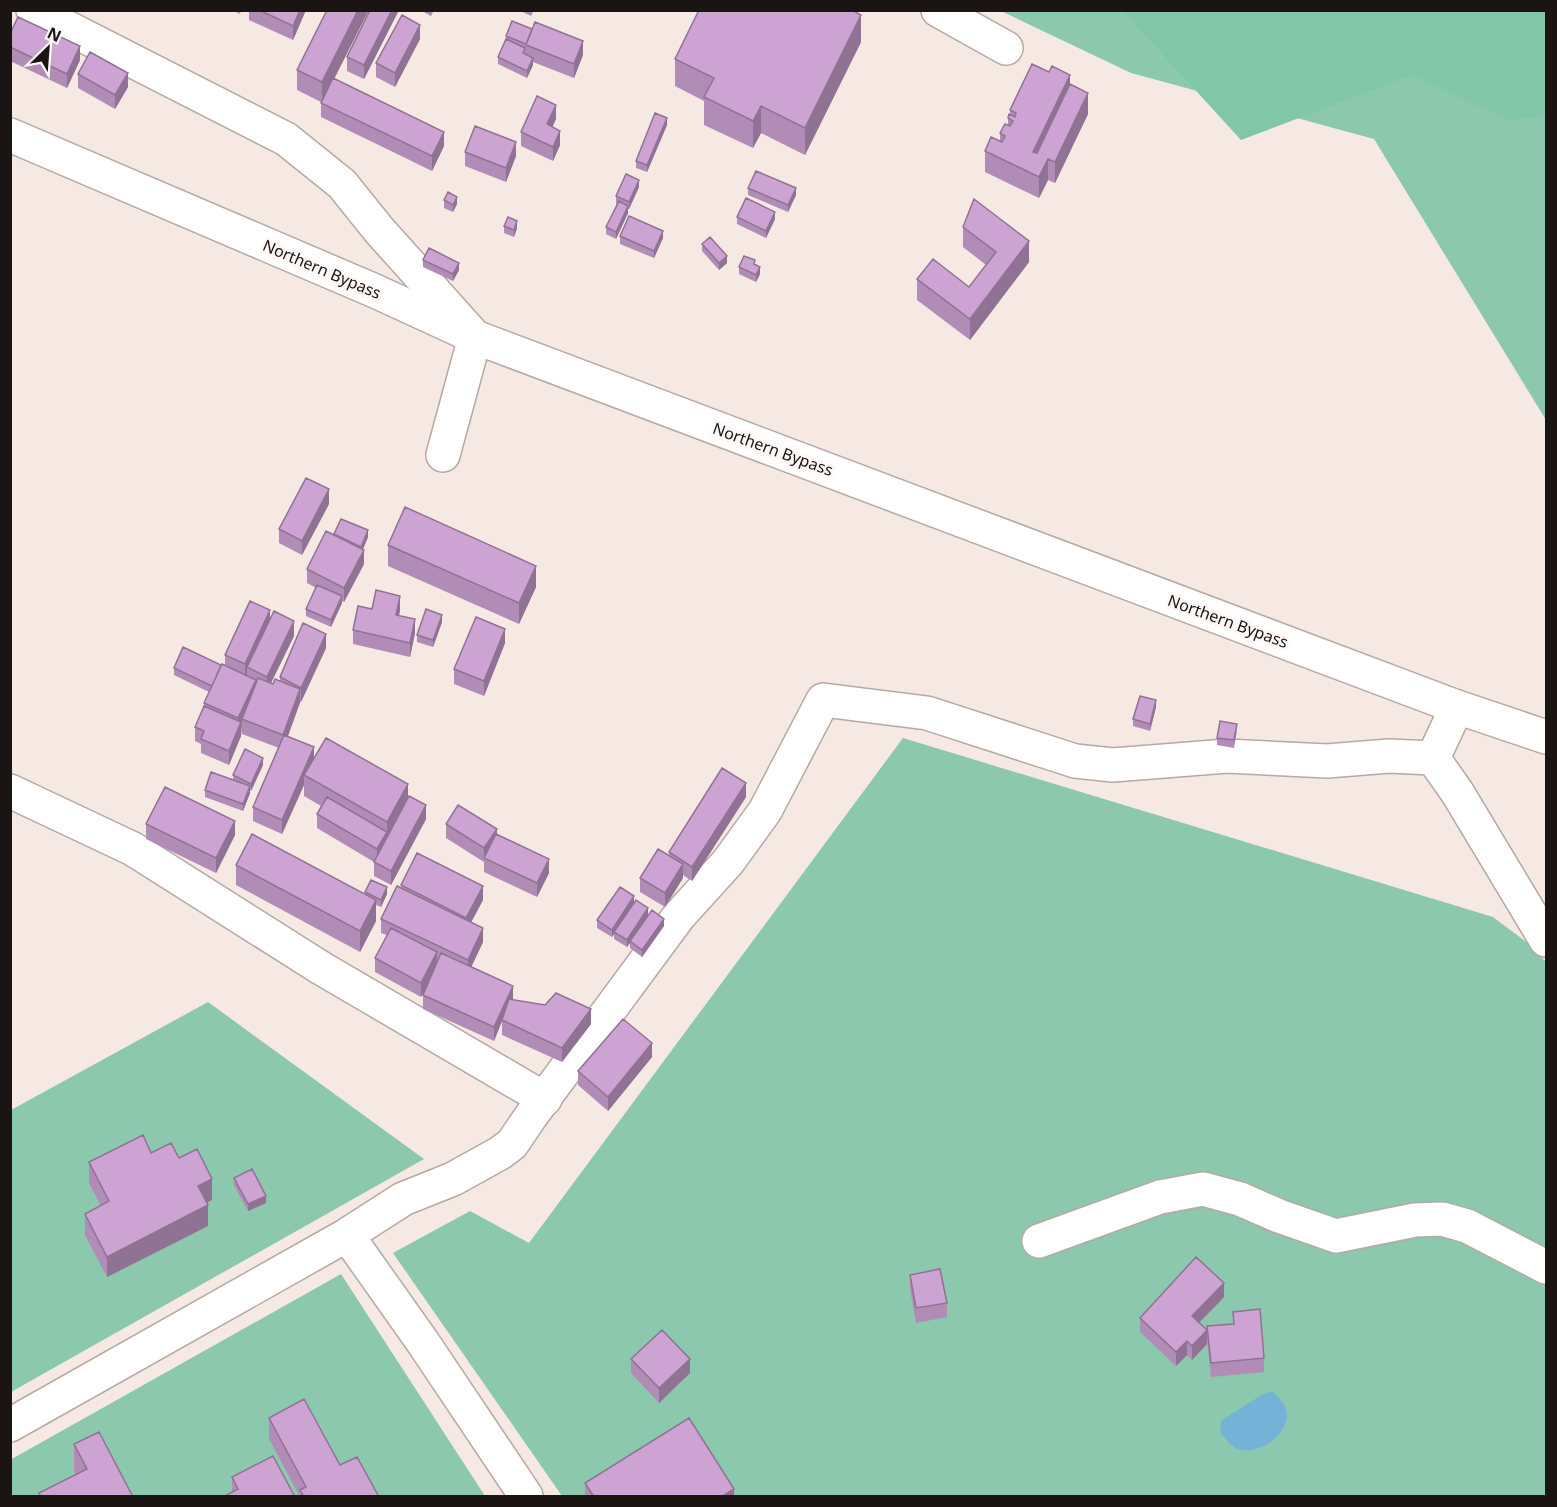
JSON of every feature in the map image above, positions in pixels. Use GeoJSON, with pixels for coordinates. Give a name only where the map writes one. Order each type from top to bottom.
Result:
{"type":"FeatureCollection","features":[{"type":"Feature","properties":{"kind":"street"},"geometry":{"type":"LineString","coordinates":[[33,10],[286,139],[342,184],[379,230],[475,337],[442,455]]}},
{"type":"Feature","properties":{"kind":"street"},"geometry":{"type":"LineString","coordinates":[[938,10],[1006,48]]}},
{"type":"Feature","properties":{"kind":"street","name":"Northern Bypass"},"geometry":{"type":"LineString","coordinates":[[10,135],[364,286],[475,337],[1457,707],[1546,737]]}},
{"type":"Feature","properties":{"kind":"street"},"geometry":{"type":"LineString","coordinates":[[10,1425],[346,1235],[403,1199],[453,1179],[512,1144],[679,916],[728,862],[765,810],[823,700],[927,713],[1075,761],[1113,765],[1227,756],[1327,761],[1389,756],[1433,758]]}},
{"type":"Feature","properties":{"kind":"street"},"geometry":{"type":"LineString","coordinates":[[1433,758],[1457,707]]}},
{"type":"Feature","properties":{"kind":"street"},"geometry":{"type":"LineString","coordinates":[[1433,758],[1457,792],[1546,940]]}},
{"type":"Feature","properties":{"kind":"street"},"geometry":{"type":"LineString","coordinates":[[10,791],[133,849],[321,968],[545,1099]]}},
{"type":"Feature","properties":{"kind":"street"},"geometry":{"type":"LineString","coordinates":[[1039,1241],[1160,1197],[1203,1189],[1240,1199],[1336,1236],[1415,1220],[1442,1219],[1467,1226],[1546,1267]]}},
{"type":"Feature","properties":{"kind":"street"},"geometry":{"type":"LineString","coordinates":[[346,1235],[422,1341],[526,1497]]}},
{"type":"Feature","properties":{"kind":"green space"},"geometry":{"type":"Polygon","coordinates":[[[1001,11],[1546,11],[1546,420],[1374,139],[1131,73],[1001,11]]]}},
{"type":"Feature","properties":{"kind":"green space"},"geometry":{"type":"Polygon","coordinates":[[[1123,11],[1546,11],[1546,115],[1510,121],[1412,75],[1241,140],[1123,11]]]}},
{"type":"Feature","properties":{"kind":"green space"},"geometry":{"type":"Polygon","coordinates":[[[903,738],[1493,917],[1529,944],[1546,962],[1546,1496],[562,1496],[393,1253],[470,1211],[529,1243],[903,738]]]}},
{"type":"Feature","properties":{"kind":"green space"},"geometry":{"type":"Polygon","coordinates":[[[208,1002],[424,1159],[11,1392],[11,1110],[208,1002]]]}},
{"type":"Feature","properties":{"kind":"green space"},"geometry":{"type":"Polygon","coordinates":[[[341,1274],[485,1496],[11,1496],[10,1460],[341,1274]]]}},
{"type":"Feature","properties":{"kind":"water"},"geometry":{"type":"Polygon","coordinates":[[[1272,1391],[1286,1409],[1285,1426],[1274,1440],[1257,1449],[1241,1450],[1234,1447],[1220,1432],[1221,1421],[1272,1391]]]}},
{"type":"Feature","properties":{"kind":"building"},"geometry":{"type":"Polygon","coordinates":[[[259,10],[300,10],[293,26],[259,10]]]}},
{"type":"Feature","properties":{"kind":"building"},"geometry":{"type":"Polygon","coordinates":[[[327,10],[358,10],[322,82],[297,70],[327,10]]]}},
{"type":"Feature","properties":{"kind":"building"},"geometry":{"type":"Polygon","coordinates":[[[370,10],[392,10],[364,65],[347,57],[370,10]]]}},
{"type":"Feature","properties":{"kind":"building"},"geometry":{"type":"Polygon","coordinates":[[[699,10],[852,10],[861,15],[805,128],[761,106],[753,121],[704,97],[714,78],[675,59],[699,10]]]}},
{"type":"Feature","properties":{"kind":"building"},"geometry":{"type":"Polygon","coordinates":[[[402,15],[420,25],[395,73],[376,63],[402,15]]]}},
{"type":"Feature","properties":{"kind":"building"},"geometry":{"type":"Polygon","coordinates":[[[18,17],[80,46],[67,74],[10,47],[10,34],[18,17]]]}},
{"type":"Feature","properties":{"kind":"building"},"geometry":{"type":"Polygon","coordinates":[[[512,21],[532,29],[526,44],[506,36],[512,21]]]}},
{"type":"Feature","properties":{"kind":"building"},"geometry":{"type":"Polygon","coordinates":[[[535,22],[583,41],[574,64],[526,45],[535,22]]]}},
{"type":"Feature","properties":{"kind":"building"},"geometry":{"type":"Polygon","coordinates":[[[506,39],[525,48],[523,53],[533,58],[527,71],[498,57],[506,39]]]}},
{"type":"Feature","properties":{"kind":"building"},"geometry":{"type":"Polygon","coordinates":[[[90,52],[128,73],[115,95],[78,74],[90,52]]]}},
{"type":"Feature","properties":{"kind":"building"},"geometry":{"type":"Polygon","coordinates":[[[1032,64],[1049,72],[1052,66],[1070,75],[1033,152],[1037,153],[1070,84],[1088,93],[1055,162],[1048,159],[1039,177],[985,151],[991,137],[1002,142],[1005,136],[1000,133],[1005,124],[1010,126],[1013,121],[1008,118],[1009,114],[1015,117],[1016,113],[1010,110],[1032,64]]]}},
{"type":"Feature","properties":{"kind":"building"},"geometry":{"type":"Polygon","coordinates":[[[333,78],[444,132],[432,156],[321,103],[333,78]]]}},
{"type":"Feature","properties":{"kind":"building"},"geometry":{"type":"Polygon","coordinates":[[[537,96],[556,105],[547,124],[560,131],[553,147],[521,132],[537,96]]]}},
{"type":"Feature","properties":{"kind":"building"},"geometry":{"type":"Polygon","coordinates":[[[655,113],[667,118],[647,165],[636,161],[655,113]]]}},
{"type":"Feature","properties":{"kind":"building"},"geometry":{"type":"Polygon","coordinates":[[[475,126],[516,142],[506,168],[465,152],[475,126]]]}},
{"type":"Feature","properties":{"kind":"building"},"geometry":{"type":"Polygon","coordinates":[[[756,171],[796,188],[788,205],[748,188],[756,171]]]}},
{"type":"Feature","properties":{"kind":"building"},"geometry":{"type":"Polygon","coordinates":[[[626,174],[639,180],[629,202],[616,196],[626,174]]]}},
{"type":"Feature","properties":{"kind":"building"},"geometry":{"type":"Polygon","coordinates":[[[448,192],[457,197],[453,205],[444,200],[448,192]]]}},
{"type":"Feature","properties":{"kind":"building"},"geometry":{"type":"Polygon","coordinates":[[[746,198],[775,212],[766,231],[737,217],[746,198]]]}},
{"type":"Feature","properties":{"kind":"building"},"geometry":{"type":"Polygon","coordinates":[[[974,199],[1029,241],[970,319],[917,279],[933,259],[969,287],[996,252],[963,227],[974,199]]]}},
{"type":"Feature","properties":{"kind":"building"},"geometry":{"type":"Polygon","coordinates":[[[619,201],[628,206],[616,232],[606,227],[619,201]]]}},
{"type":"Feature","properties":{"kind":"building"},"geometry":{"type":"Polygon","coordinates":[[[629,216],[663,231],[654,251],[620,236],[629,216]]]}},
{"type":"Feature","properties":{"kind":"building"},"geometry":{"type":"Polygon","coordinates":[[[508,217],[517,221],[514,230],[504,226],[508,217]]]}},
{"type":"Feature","properties":{"kind":"building"},"geometry":{"type":"Polygon","coordinates":[[[710,237],[727,256],[719,263],[702,244],[710,237]]]}},
{"type":"Feature","properties":{"kind":"building"},"geometry":{"type":"Polygon","coordinates":[[[429,248],[459,263],[453,274],[423,260],[429,248]]]}},
{"type":"Feature","properties":{"kind":"building"},"geometry":{"type":"Polygon","coordinates":[[[744,256],[755,260],[754,264],[760,267],[756,275],[739,267],[744,256]]]}},
{"type":"Feature","properties":{"kind":"building"},"geometry":{"type":"Polygon","coordinates":[[[306,478],[329,489],[302,541],[279,529],[306,478]]]}},
{"type":"Feature","properties":{"kind":"building"},"geometry":{"type":"Polygon","coordinates":[[[405,507],[536,566],[519,603],[388,545],[405,507]]]}},
{"type":"Feature","properties":{"kind":"building"},"geometry":{"type":"Polygon","coordinates":[[[341,519],[368,530],[361,547],[334,534],[341,519]]]}},
{"type":"Feature","properties":{"kind":"building"},"geometry":{"type":"Polygon","coordinates":[[[326,531],[364,550],[344,588],[307,569],[326,531]]]}},
{"type":"Feature","properties":{"kind":"building"},"geometry":{"type":"Polygon","coordinates":[[[317,585],[342,596],[331,620],[306,609],[317,585]]]}},
{"type":"Feature","properties":{"kind":"building"},"geometry":{"type":"Polygon","coordinates":[[[376,590],[400,596],[396,615],[415,619],[410,643],[353,630],[358,606],[372,609],[376,590]]]}},
{"type":"Feature","properties":{"kind":"building"},"geometry":{"type":"Polygon","coordinates":[[[250,601],[270,610],[245,664],[225,655],[250,601]]]}},
{"type":"Feature","properties":{"kind":"building"},"geometry":{"type":"Polygon","coordinates":[[[426,609],[442,615],[433,640],[417,635],[426,609]]]}},
{"type":"Feature","properties":{"kind":"building"},"geometry":{"type":"Polygon","coordinates":[[[274,611],[294,621],[267,677],[247,667],[274,611]]]}},
{"type":"Feature","properties":{"kind":"building"},"geometry":{"type":"Polygon","coordinates":[[[476,617],[505,629],[484,681],[454,669],[476,617]]]}},
{"type":"Feature","properties":{"kind":"building"},"geometry":{"type":"Polygon","coordinates":[[[303,623],[326,634],[301,688],[280,677],[303,623]]]}},
{"type":"Feature","properties":{"kind":"building"},"geometry":{"type":"Polygon","coordinates":[[[183,647],[221,665],[212,686],[174,668],[183,647]]]}},
{"type":"Feature","properties":{"kind":"building"},"geometry":{"type":"Polygon","coordinates":[[[222,664],[256,680],[238,718],[204,703],[222,664]]]}},
{"type":"Feature","properties":{"kind":"building"},"geometry":{"type":"Polygon","coordinates":[[[258,678],[273,684],[275,679],[300,689],[283,735],[242,719],[258,678]]]}},
{"type":"Feature","properties":{"kind":"building"},"geometry":{"type":"Polygon","coordinates":[[[1140,696],[1156,700],[1150,724],[1133,719],[1140,696]]]}},
{"type":"Feature","properties":{"kind":"building"},"geometry":{"type":"Polygon","coordinates":[[[204,706],[241,722],[229,751],[201,739],[204,731],[195,727],[204,706]]]}},
{"type":"Feature","properties":{"kind":"building"},"geometry":{"type":"Polygon","coordinates":[[[1220,721],[1237,724],[1234,740],[1217,738],[1220,721]]]}},
{"type":"Feature","properties":{"kind":"building"},"geometry":{"type":"Polygon","coordinates":[[[284,735],[314,747],[282,820],[253,807],[284,735]]]}},
{"type":"Feature","properties":{"kind":"building"},"geometry":{"type":"Polygon","coordinates":[[[326,738],[408,784],[387,822],[304,775],[326,738]]]}},
{"type":"Feature","properties":{"kind":"building"},"geometry":{"type":"Polygon","coordinates":[[[245,749],[263,758],[251,784],[233,775],[245,749]]]}},
{"type":"Feature","properties":{"kind":"building"},"geometry":{"type":"Polygon","coordinates":[[[722,768],[746,783],[692,867],[669,852],[722,768]]]}},
{"type":"Feature","properties":{"kind":"building"},"geometry":{"type":"Polygon","coordinates":[[[211,772],[250,786],[243,804],[205,790],[211,772]]]}},
{"type":"Feature","properties":{"kind":"building"},"geometry":{"type":"Polygon","coordinates":[[[165,787],[235,821],[216,858],[146,824],[165,787]]]}},
{"type":"Feature","properties":{"kind":"building"},"geometry":{"type":"Polygon","coordinates":[[[409,796],[426,805],[391,871],[374,862],[409,796]]]}},
{"type":"Feature","properties":{"kind":"building"},"geometry":{"type":"Polygon","coordinates":[[[327,797],[387,832],[377,849],[317,814],[327,797]]]}},
{"type":"Feature","properties":{"kind":"building"},"geometry":{"type":"Polygon","coordinates":[[[458,805],[497,829],[484,848],[446,824],[458,805]]]}},
{"type":"Feature","properties":{"kind":"building"},"geometry":{"type":"Polygon","coordinates":[[[252,834],[376,900],[360,931],[236,865],[252,834]]]}},
{"type":"Feature","properties":{"kind":"building"},"geometry":{"type":"Polygon","coordinates":[[[496,834],[549,859],[537,883],[484,858],[496,834]]]}},
{"type":"Feature","properties":{"kind":"building"},"geometry":{"type":"Polygon","coordinates":[[[658,849],[683,864],[665,893],[640,878],[658,849]]]}},
{"type":"Feature","properties":{"kind":"building"},"geometry":{"type":"Polygon","coordinates":[[[417,853],[483,886],[466,918],[401,885],[417,853]]]}},
{"type":"Feature","properties":{"kind":"building"},"geometry":{"type":"Polygon","coordinates":[[[371,880],[387,887],[381,900],[365,892],[371,880]]]}},
{"type":"Feature","properties":{"kind":"building"},"geometry":{"type":"Polygon","coordinates":[[[397,886],[483,928],[468,960],[381,919],[397,886]]]}},
{"type":"Feature","properties":{"kind":"building"},"geometry":{"type":"Polygon","coordinates":[[[620,887],[634,896],[612,930],[597,920],[620,887]]]}},
{"type":"Feature","properties":{"kind":"building"},"geometry":{"type":"Polygon","coordinates":[[[636,900],[648,908],[627,940],[614,932],[636,900]]]}},
{"type":"Feature","properties":{"kind":"building"},"geometry":{"type":"Polygon","coordinates":[[[652,910],[664,919],[642,950],[630,941],[652,910]]]}},
{"type":"Feature","properties":{"kind":"building"},"geometry":{"type":"Polygon","coordinates":[[[391,928],[437,952],[421,983],[375,958],[391,928]]]}},
{"type":"Feature","properties":{"kind":"building"},"geometry":{"type":"Polygon","coordinates":[[[441,953],[513,986],[494,1027],[423,995],[441,953]]]}},
{"type":"Feature","properties":{"kind":"building"},"geometry":{"type":"Polygon","coordinates":[[[556,993],[591,1009],[562,1048],[502,1020],[509,999],[545,1005],[556,993]]]}},
{"type":"Feature","properties":{"kind":"building"},"geometry":{"type":"Polygon","coordinates":[[[623,1019],[652,1043],[608,1097],[578,1071],[623,1019]]]}},
{"type":"Feature","properties":{"kind":"building"},"geometry":{"type":"Polygon","coordinates":[[[143,1135],[151,1153],[171,1143],[179,1158],[197,1149],[212,1179],[198,1186],[208,1205],[107,1257],[85,1214],[109,1201],[89,1162],[143,1135]]]}},
{"type":"Feature","properties":{"kind":"building"},"geometry":{"type":"Polygon","coordinates":[[[252,1169],[266,1196],[248,1204],[234,1178],[252,1169]]]}},
{"type":"Feature","properties":{"kind":"building"},"geometry":{"type":"Polygon","coordinates":[[[1196,1257],[1224,1283],[1192,1316],[1207,1330],[1192,1346],[1187,1341],[1176,1352],[1140,1318],[1196,1257]]]}},
{"type":"Feature","properties":{"kind":"building"},"geometry":{"type":"Polygon","coordinates":[[[940,1269],[947,1303],[916,1308],[910,1275],[940,1269]]]}},
{"type":"Feature","properties":{"kind":"building"},"geometry":{"type":"Polygon","coordinates":[[[1260,1309],[1264,1358],[1211,1363],[1207,1326],[1234,1324],[1233,1312],[1260,1309]]]}},
{"type":"Feature","properties":{"kind":"building"},"geometry":{"type":"Polygon","coordinates":[[[662,1330],[690,1359],[659,1388],[631,1359],[662,1330]]]}},
{"type":"Feature","properties":{"kind":"building"},"geometry":{"type":"Polygon","coordinates":[[[304,1399],[340,1465],[357,1457],[379,1497],[304,1497],[300,1490],[306,1487],[269,1418],[304,1399]]]}},
{"type":"Feature","properties":{"kind":"building"},"geometry":{"type":"Polygon","coordinates":[[[689,1418],[734,1489],[721,1497],[594,1497],[585,1483],[689,1418]]]}},
{"type":"Feature","properties":{"kind":"building"},"geometry":{"type":"Polygon","coordinates":[[[99,1432],[133,1497],[41,1497],[39,1493],[87,1469],[74,1444],[99,1432]]]}},
{"type":"Feature","properties":{"kind":"building"},"geometry":{"type":"Polygon","coordinates":[[[273,1456],[295,1497],[223,1497],[238,1489],[232,1477],[273,1456]]]}}]}
